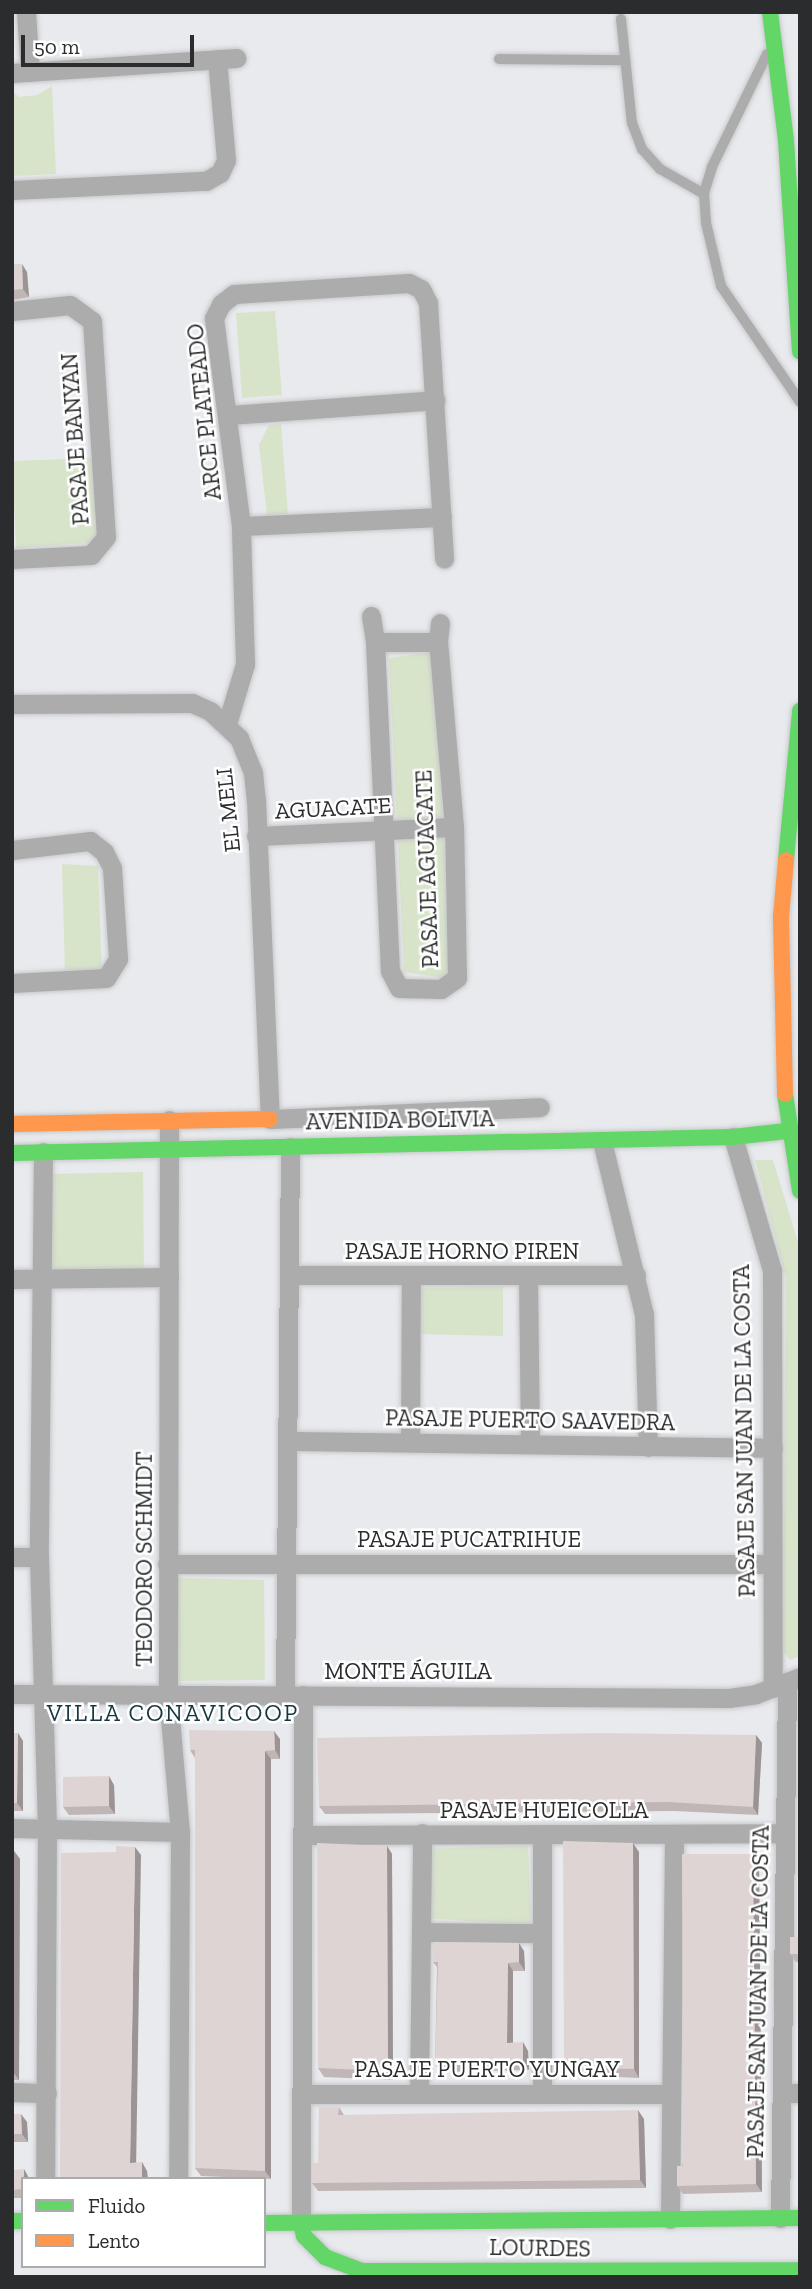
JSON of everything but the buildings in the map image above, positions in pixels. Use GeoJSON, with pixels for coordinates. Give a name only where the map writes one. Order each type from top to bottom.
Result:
{"type":"FeatureCollection","features":[{"type":"Feature","properties":{"kind":"street"},"geometry":{"type":"LineString","coordinates":[[26,12],[21,73],[237,58]]}},
{"type":"Feature","properties":{"kind":"street"},"geometry":{"type":"LineString","coordinates":[[770,12],[775,37],[800,352]]}},
{"type":"Feature","properties":{"kind":"street"},"geometry":{"type":"LineString","coordinates":[[12,190],[206,181],[220,173],[226,160],[217,59]]}},
{"type":"Feature","properties":{"kind":"street","name":"ARCE PLATEADO"},"geometry":{"type":"LineString","coordinates":[[228,724],[245,664],[241,526],[214,317],[221,304],[234,294],[409,283],[421,289],[428,303],[435,400]]}},
{"type":"Feature","properties":{"kind":"street","name":"PASAJE BANYAN"},"geometry":{"type":"LineString","coordinates":[[12,311],[70,305],[92,321],[106,537],[91,555],[12,559]]}},
{"type":"Feature","properties":{"kind":"street"},"geometry":{"type":"LineString","coordinates":[[228,415],[435,400],[444,558]]}},
{"type":"Feature","properties":{"kind":"street","name":"ARCE PLATEADO"},"geometry":{"type":"LineString","coordinates":[[241,526],[442,517]]}},
{"type":"Feature","properties":{"kind":"street","name":"PASAJE AGUACATE"},"geometry":{"type":"LineString","coordinates":[[371,616],[393,981],[400,988],[441,989],[457,978],[454,827],[439,633],[374,642]]}},
{"type":"Feature","properties":{"kind":"street"},"geometry":{"type":"LineString","coordinates":[[12,704],[191,703],[228,724]]}},
{"type":"Feature","properties":{"kind":"street"},"geometry":{"type":"LineString","coordinates":[[800,710],[782,905],[785,1094],[788,1131],[800,1191]]}},
{"type":"Feature","properties":{"kind":"street","name":"EL MELI"},"geometry":{"type":"LineString","coordinates":[[228,724],[253,773],[270,1119]]}},
{"type":"Feature","properties":{"kind":"street","name":"AGUACATE"},"geometry":{"type":"LineString","coordinates":[[256,836],[454,827]]}},
{"type":"Feature","properties":{"kind":"street"},"geometry":{"type":"LineString","coordinates":[[12,850],[90,841],[104,852],[112,868],[118,958],[106,978],[12,983]]}},
{"type":"Feature","properties":{"kind":"street","name":"AVENIDA BOLIVIA"},"geometry":{"type":"LineString","coordinates":[[12,1124],[270,1119],[540,1107]]}},
{"type":"Feature","properties":{"kind":"street","name":"TEODORO SCHMIDT"},"geometry":{"type":"LineString","coordinates":[[169,1120],[168,1695],[180,1832],[178,2177]]}},
{"type":"Feature","properties":{"kind":"street","name":"AVENIDA BOLIVIA"},"geometry":{"type":"LineString","coordinates":[[12,1153],[602,1141],[733,1137],[788,1131]]}},
{"type":"Feature","properties":{"kind":"street","name":"PASAJE SAN JUAN DE LA COSTA"},"geometry":{"type":"LineString","coordinates":[[733,1137],[772,1270],[771,1564],[786,1682],[785,1833],[792,1859],[790,2218]]}},
{"type":"Feature","properties":{"kind":"street"},"geometry":{"type":"LineString","coordinates":[[602,1141],[644,1314],[648,1447]]}},
{"type":"Feature","properties":{"kind":"street"},"geometry":{"type":"LineString","coordinates":[[290,1147],[286,1564],[303,1835],[304,2094],[301,2223]]}},
{"type":"Feature","properties":{"kind":"street"},"geometry":{"type":"LineString","coordinates":[[43,1152],[39,1558],[47,1827],[45,2177]]}},
{"type":"Feature","properties":{"kind":"street","name":"PASAJE HORNO PIREN"},"geometry":{"type":"LineString","coordinates":[[289,1275],[636,1275]]}},
{"type":"Feature","properties":{"kind":"street"},"geometry":{"type":"LineString","coordinates":[[410,1442],[411,1275]]}},
{"type":"Feature","properties":{"kind":"street"},"geometry":{"type":"LineString","coordinates":[[12,1279],[169,1277]]}},
{"type":"Feature","properties":{"kind":"street"},"geometry":{"type":"LineString","coordinates":[[528,1277],[530,1444]]}},
{"type":"Feature","properties":{"kind":"street","name":"PASAJE PUERTO SAAVEDRA"},"geometry":{"type":"LineString","coordinates":[[287,1441],[773,1448]]}},
{"type":"Feature","properties":{"kind":"street"},"geometry":{"type":"LineString","coordinates":[[12,1557],[39,1558]]}},
{"type":"Feature","properties":{"kind":"street","name":"PASAJE PUCATRIHUE"},"geometry":{"type":"LineString","coordinates":[[167,1564],[771,1564]]}},
{"type":"Feature","properties":{"kind":"street","name":"MONTE ÁGUILA"},"geometry":{"type":"LineString","coordinates":[[12,1694],[729,1698],[786,1682]]}},
{"type":"Feature","properties":{"kind":"street"},"geometry":{"type":"LineString","coordinates":[[12,1828],[180,1832]]}},
{"type":"Feature","properties":{"kind":"street"},"geometry":{"type":"LineString","coordinates":[[419,2094],[422,1833]]}},
{"type":"Feature","properties":{"kind":"street","name":"PASAJE HUEICOLLA"},"geometry":{"type":"LineString","coordinates":[[303,1835],[785,1833]]}},
{"type":"Feature","properties":{"kind":"street"},"geometry":{"type":"LineString","coordinates":[[670,2219],[674,1835]]}},
{"type":"Feature","properties":{"kind":"street"},"geometry":{"type":"LineString","coordinates":[[542,1836],[542,2094]]}},
{"type":"Feature","properties":{"kind":"street"},"geometry":{"type":"LineString","coordinates":[[421,1932],[542,1933]]}},
{"type":"Feature","properties":{"kind":"street"},"geometry":{"type":"LineString","coordinates":[[12,2092],[47,2093]]}},
{"type":"Feature","properties":{"kind":"street","name":"PASAJE PUERTO YUNGAY"},"geometry":{"type":"LineString","coordinates":[[304,2094],[671,2094]]}},
{"type":"Feature","properties":{"kind":"street","name":"LOURDES"},"geometry":{"type":"LineString","coordinates":[[266,2223],[790,2218]]}},
{"type":"Feature","properties":{"kind":"street","name":"LOURDES"},"geometry":{"type":"LineString","coordinates":[[301,2223],[313,2248],[345,2268],[462,2273],[598,2274],[800,2270]]}},
{"type":"Feature","properties":{"kind":"lane"},"geometry":{"type":"LineString","coordinates":[[621,19],[632,123],[642,149],[660,169],[704,194]]}},
{"type":"Feature","properties":{"kind":"lane"},"geometry":{"type":"LineString","coordinates":[[775,37],[712,167],[704,194],[713,267],[721,286],[800,402]]}},
{"type":"Feature","properties":{"kind":"lane"},"geometry":{"type":"LineString","coordinates":[[499,59],[625,60]]}},
{"type":"Feature","properties":{"kind":"green space"},"geometry":{"type":"Polygon","coordinates":[[[52,86],[56,174],[12,176],[12,91],[19,97],[37,95],[52,86]]]}},
{"type":"Feature","properties":{"kind":"green space"},"geometry":{"type":"Polygon","coordinates":[[[275,311],[282,395],[242,398],[236,313],[275,311]]]}},
{"type":"Feature","properties":{"kind":"green space"},"geometry":{"type":"Polygon","coordinates":[[[281,424],[288,514],[267,515],[259,445],[269,425],[281,424]]]}},
{"type":"Feature","properties":{"kind":"green space"},"geometry":{"type":"Polygon","coordinates":[[[93,458],[97,542],[16,548],[12,461],[93,458]]]}},
{"type":"Feature","properties":{"kind":"green space"},"geometry":{"type":"Polygon","coordinates":[[[434,652],[452,979],[404,972],[389,658],[434,652]]]}},
{"type":"Feature","properties":{"kind":"green space"},"geometry":{"type":"Polygon","coordinates":[[[62,864],[98,866],[102,975],[65,972],[62,864]]]}},
{"type":"Feature","properties":{"kind":"green space"},"geometry":{"type":"Polygon","coordinates":[[[755,1160],[773,1160],[800,1249],[800,1656],[790,1660],[783,1651],[786,1278],[755,1160]]]}},
{"type":"Feature","properties":{"kind":"green space"},"geometry":{"type":"Polygon","coordinates":[[[143,1172],[144,1273],[44,1273],[47,1174],[143,1172]]]}},
{"type":"Feature","properties":{"kind":"green space"},"geometry":{"type":"Polygon","coordinates":[[[503,1287],[503,1336],[414,1334],[410,1288],[503,1287]]]}},
{"type":"Feature","properties":{"kind":"green space"},"geometry":{"type":"Polygon","coordinates":[[[175,1578],[264,1580],[265,1680],[178,1681],[175,1578]]]}},
{"type":"Feature","properties":{"kind":"green space"},"geometry":{"type":"Polygon","coordinates":[[[528,1845],[531,1925],[424,1918],[425,1849],[528,1845]]]}},
{"type":"Feature","properties":{"kind":"traffic: fast"},"geometry":{"type":"LineString","coordinates":[[770,12],[786,141],[800,352]]}},
{"type":"Feature","properties":{"kind":"traffic: fast"},"geometry":{"type":"LineString","coordinates":[[786,860],[800,711]]}},
{"type":"Feature","properties":{"kind":"traffic: fast"},"geometry":{"type":"LineString","coordinates":[[785,1094],[800,1191]]}},
{"type":"Feature","properties":{"kind":"traffic: fast"},"geometry":{"type":"LineString","coordinates":[[12,1153],[733,1137],[787,1131]]}},
{"type":"Feature","properties":{"kind":"traffic: fast"},"geometry":{"type":"LineString","coordinates":[[266,2223],[800,2218]]}},
{"type":"Feature","properties":{"kind":"traffic: fast"},"geometry":{"type":"LineString","coordinates":[[12,2221],[21,2221]]}},
{"type":"Feature","properties":{"kind":"traffic: fast"},"geometry":{"type":"LineString","coordinates":[[301,2223],[304,2236],[325,2257],[362,2271],[800,2270]]}},
{"type":"Feature","properties":{"kind":"traffic: slow"},"geometry":{"type":"LineString","coordinates":[[785,1094],[781,917],[786,860]]}},
{"type":"Feature","properties":{"kind":"traffic: slow"},"geometry":{"type":"LineString","coordinates":[[12,1124],[270,1119]]}},
{"type":"Feature","properties":{"kind":"district","name":"VILLA CONAVICOOP"},"geometry":{"type":"Point","coordinates":[173,1713]}}]}
